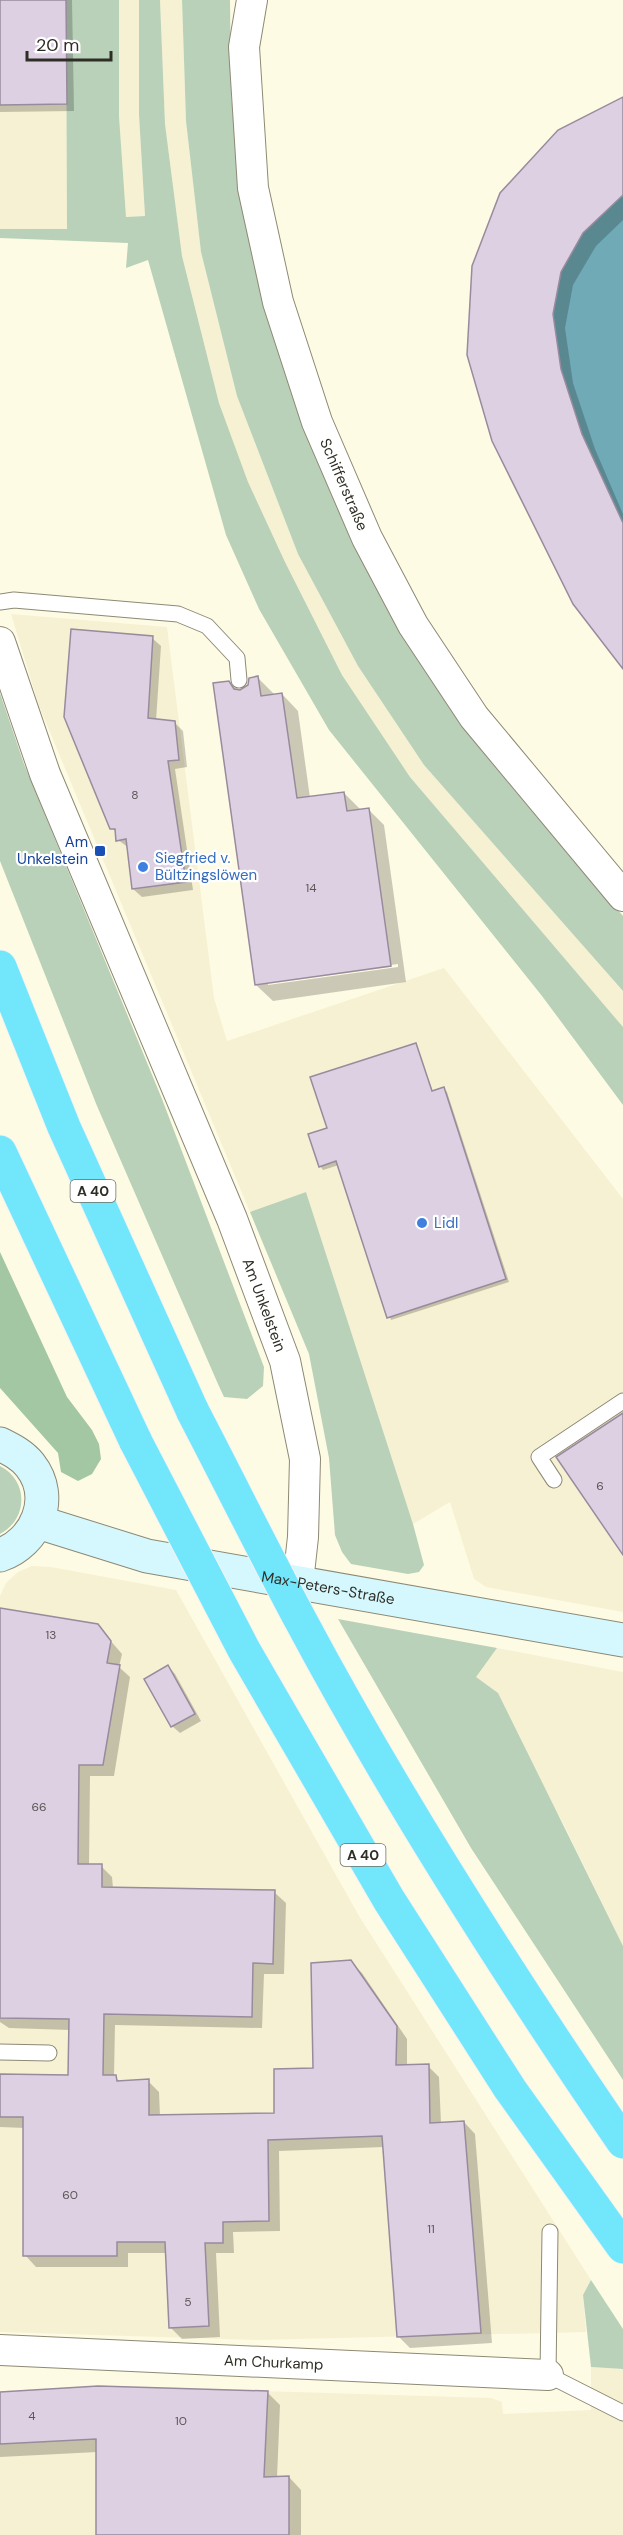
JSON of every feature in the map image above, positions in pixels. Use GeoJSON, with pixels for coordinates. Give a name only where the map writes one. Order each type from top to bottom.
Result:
{"type":"FeatureCollection","features":[{"type":"Feature","properties":{"kind":"highway","name":"A 40"},"geometry":{"type":"LineString","coordinates":[[0,967],[64,1127],[193,1412],[302,1623],[441,1864],[559,2048],[623,2142]]}},
{"type":"Feature","properties":{"kind":"highway","name":"A 40"},"geometry":{"type":"LineString","coordinates":[[0,1152],[136,1442],[244,1650],[389,1900],[510,2090],[623,2247]]}},
{"type":"Feature","properties":{"kind":"street","name":"Schifferstraße"},"geometry":{"type":"LineString","coordinates":[[252,0],[244,47],[253,188],[278,302],[317,422],[367,538],[413,625],[474,717],[623,896]]}},
{"type":"Feature","properties":{"kind":"street","name":"Am Unkelstein"},"geometry":{"type":"LineString","coordinates":[[0,642],[45,774],[223,1198],[285,1361],[304,1459],[303,1537],[298,1582]]}},
{"type":"Feature","properties":{"kind":"street"},"geometry":{"type":"LineString","coordinates":[[0,1444],[18,1453],[31,1467],[39,1484],[42,1503],[38,1522],[21,1545],[0,1555]]}},
{"type":"Feature","properties":{"kind":"street","name":"Max-Peters-Straße"},"geometry":{"type":"LineString","coordinates":[[38,1522],[147,1556],[623,1640]]}},
{"type":"Feature","properties":{"kind":"street","name":"Am Churkamp"},"geometry":{"type":"LineString","coordinates":[[0,2350],[548,2375]]}},
{"type":"Feature","properties":{"kind":"lane"},"geometry":{"type":"LineString","coordinates":[[0,602],[14,600],[178,614],[207,626],[237,658],[239,680]]}},
{"type":"Feature","properties":{"kind":"lane"},"geometry":{"type":"LineString","coordinates":[[554,1480],[539,1457],[623,1401]]}},
{"type":"Feature","properties":{"kind":"lane"},"geometry":{"type":"LineString","coordinates":[[0,2052],[49,2053]]}},
{"type":"Feature","properties":{"kind":"lane"},"geometry":{"type":"LineString","coordinates":[[550,2232],[548,2375],[623,2413]]}},
{"type":"Feature","properties":{"kind":"shaded area"},"geometry":{"type":"Polygon","coordinates":[[[0,0],[66,0],[67,229],[0,229],[0,0]]]}},
{"type":"Feature","properties":{"kind":"shaded area"},"geometry":{"type":"Polygon","coordinates":[[[119,0],[139,0],[139,115],[145,216],[126,217],[119,116],[119,0]]]}},
{"type":"Feature","properties":{"kind":"shaded area"},"geometry":{"type":"Polygon","coordinates":[[[160,0],[182,0],[186,121],[201,252],[237,396],[298,554],[358,666],[424,765],[623,991],[623,1027],[410,777],[342,675],[248,482],[219,403],[182,256],[165,124],[160,0]]]}},
{"type":"Feature","properties":{"kind":"shaded area"},"geometry":{"type":"Polygon","coordinates":[[[11,614],[167,627],[214,998],[227,1041],[444,968],[623,1199],[623,1612],[486,1587],[474,1579],[450,1502],[413,1524],[306,1192],[250,1212],[39,706],[11,614]]]}},
{"type":"Feature","properties":{"kind":"shaded area"},"geometry":{"type":"Polygon","coordinates":[[[32,1566],[51,1567],[176,1590],[359,1916],[591,2280],[583,2295],[586,2332],[257,2340],[0,2332],[0,1596],[6,1583],[18,1572],[32,1566]]]}},
{"type":"Feature","properties":{"kind":"shaded area"},"geometry":{"type":"Polygon","coordinates":[[[497,1648],[623,1672],[623,1946],[561,1819],[475,1677],[497,1648]]]}},
{"type":"Feature","properties":{"kind":"shaded area"},"geometry":{"type":"Polygon","coordinates":[[[591,2367],[623,2369],[623,2535],[0,2535],[0,2392],[98,2386],[491,2398],[502,2402],[503,2414],[591,2410],[591,2367]]]}},
{"type":"Feature","properties":{"kind":"green space"},"geometry":{"type":"Polygon","coordinates":[[[66,0],[119,0],[119,116],[126,217],[145,216],[139,115],[139,0],[160,0],[165,124],[182,256],[219,403],[248,482],[342,675],[410,777],[623,1027],[623,1105],[542,996],[329,730],[259,609],[226,535],[148,260],[126,268],[128,243],[0,238],[0,229],[67,229],[66,0]]]}},
{"type":"Feature","properties":{"kind":"green space"},"geometry":{"type":"Polygon","coordinates":[[[182,0],[230,0],[231,93],[240,193],[264,302],[479,744],[623,916],[623,991],[424,765],[358,666],[298,554],[237,396],[201,252],[186,121],[182,0]]]}},
{"type":"Feature","properties":{"kind":"green space"},"geometry":{"type":"Polygon","coordinates":[[[0,693],[24,764],[162,1099],[264,1367],[263,1386],[247,1399],[224,1397],[218,1384],[97,1106],[0,861],[0,693]]]}},
{"type":"Feature","properties":{"kind":"green space"},"geometry":{"type":"Polygon","coordinates":[[[306,1192],[413,1524],[424,1565],[419,1572],[408,1574],[351,1564],[342,1552],[335,1535],[329,1458],[309,1354],[250,1212],[306,1192]]]}},
{"type":"Feature","properties":{"kind":"green space"},"geometry":{"type":"Polygon","coordinates":[[[0,1252],[67,1397],[92,1430],[99,1444],[101,1459],[92,1474],[78,1481],[61,1472],[58,1453],[0,1388],[0,1252]]]}},
{"type":"Feature","properties":{"kind":"green space"},"geometry":{"type":"Polygon","coordinates":[[[0,1466],[16,1481],[21,1500],[16,1519],[0,1534],[0,1466]]]}},
{"type":"Feature","properties":{"kind":"green space"},"geometry":{"type":"Polygon","coordinates":[[[338,1619],[497,1648],[476,1677],[498,1693],[623,1946],[623,2080],[471,1848],[338,1619]]]}},
{"type":"Feature","properties":{"kind":"green space"},"geometry":{"type":"Polygon","coordinates":[[[591,2280],[623,2329],[623,2369],[591,2367],[583,2295],[591,2280]]]}},
{"type":"Feature","properties":{"kind":"water"},"geometry":{"type":"Polygon","coordinates":[[[623,196],[623,523],[608,495],[568,396],[556,346],[554,322],[555,297],[560,273],[571,251],[595,220],[623,196]]]}},
{"type":"Feature","properties":{"kind":"building"},"geometry":{"type":"Polygon","coordinates":[[[0,0],[66,0],[67,104],[0,105],[0,0]]]}},
{"type":"Feature","properties":{"kind":"building"},"geometry":{"type":"Polygon","coordinates":[[[623,97],[623,195],[583,233],[561,272],[553,314],[561,369],[582,434],[623,523],[623,669],[573,604],[492,441],[467,355],[472,266],[500,193],[558,130],[623,97]]]}},
{"type":"Feature","properties":{"kind":"building"},"geometry":{"type":"Polygon","coordinates":[[[71,629],[153,636],[148,718],[175,721],[179,760],[168,761],[186,882],[132,889],[126,839],[116,841],[115,829],[110,829],[64,717],[71,629]]]}},
{"type":"Feature","properties":{"kind":"building"},"geometry":{"type":"Polygon","coordinates":[[[258,676],[261,696],[282,693],[297,798],[344,792],[347,811],[369,808],[391,966],[255,985],[213,683],[229,681],[234,689],[240,690],[248,685],[249,678],[258,676]]]}},
{"type":"Feature","properties":{"kind":"building","name":"Lidl"},"geometry":{"type":"Polygon","coordinates":[[[416,1043],[432,1091],[444,1087],[506,1279],[387,1318],[336,1161],[319,1167],[308,1134],[327,1128],[310,1077],[416,1043]]]}},
{"type":"Feature","properties":{"kind":"building"},"geometry":{"type":"Polygon","coordinates":[[[623,1413],[623,1555],[556,1457],[623,1413]]]}},
{"type":"Feature","properties":{"kind":"building"},"geometry":{"type":"Polygon","coordinates":[[[0,1608],[98,1624],[111,1641],[107,1663],[120,1665],[103,1765],[79,1765],[78,1864],[102,1864],[102,1887],[275,1890],[273,1964],[253,1963],[252,2017],[104,2014],[103,2075],[116,2075],[117,2081],[149,2079],[149,2115],[274,2113],[274,2069],[313,2068],[311,1963],[351,1960],[397,2026],[396,2065],[429,2064],[430,2123],[464,2121],[481,2333],[397,2337],[382,2136],[268,2140],[269,2221],[223,2222],[223,2243],[205,2243],[209,2326],[169,2328],[165,2242],[117,2242],[117,2256],[23,2256],[23,2117],[0,2117],[0,2074],[68,2075],[69,2019],[0,2018],[0,1608]]]}},
{"type":"Feature","properties":{"kind":"building"},"geometry":{"type":"Polygon","coordinates":[[[168,1665],[195,1714],[171,1727],[144,1679],[168,1665]]]}},
{"type":"Feature","properties":{"kind":"building"},"geometry":{"type":"Polygon","coordinates":[[[98,2386],[268,2391],[264,2477],[289,2476],[289,2535],[96,2535],[96,2439],[0,2444],[0,2392],[98,2386]]]}},
{"type":"Feature","properties":{"kind":"place","name":"Am Unkelstein"},"geometry":{"type":"Point","coordinates":[100,851]}},
{"type":"Feature","properties":{"kind":"place","name":"Siegfried v. Bültzingslöwen"},"geometry":{"type":"Point","coordinates":[143,867]}},
{"type":"Feature","properties":{"kind":"place","name":"Lidl"},"geometry":{"type":"Point","coordinates":[422,1223]}}]}
